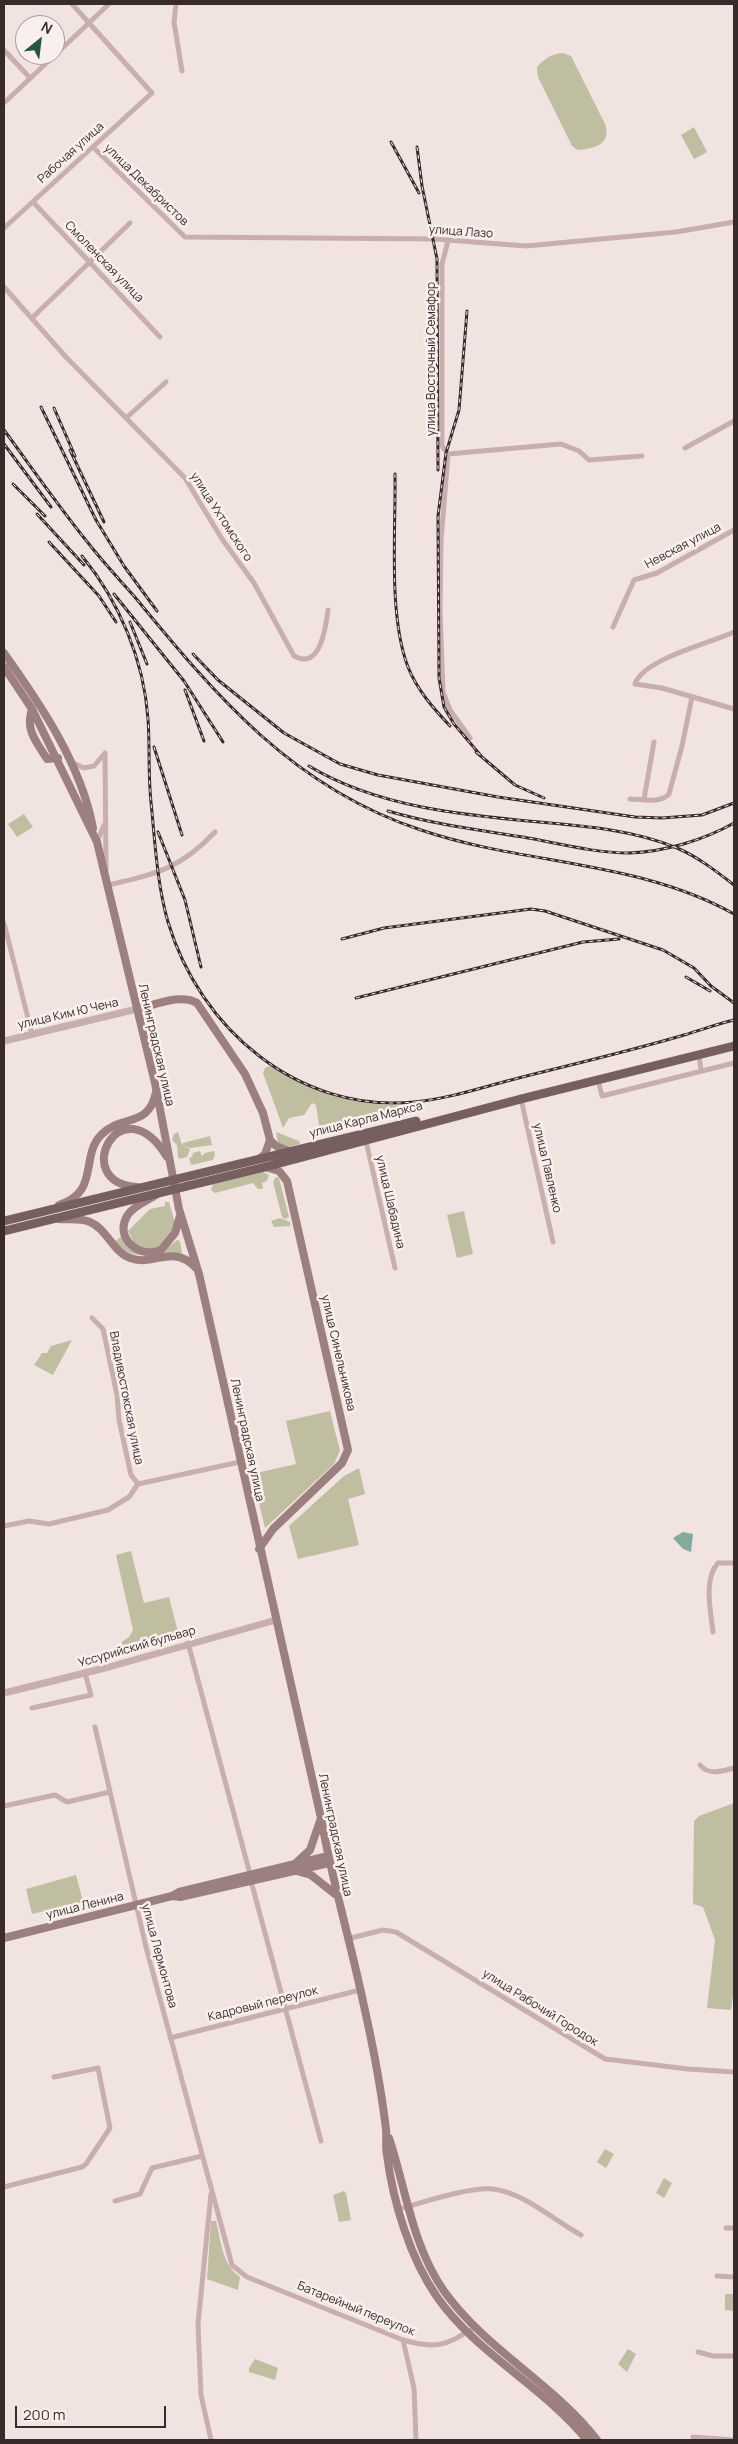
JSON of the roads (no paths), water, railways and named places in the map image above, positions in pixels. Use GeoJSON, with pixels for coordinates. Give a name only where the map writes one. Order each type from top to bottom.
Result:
{"type":"FeatureCollection","features":[{"type":"Feature","properties":{"kind":"main road"},"geometry":{"type":"LineString","coordinates":[[4,653],[38,702],[70,762],[84,795],[107,882]]}},
{"type":"Feature","properties":{"kind":"main road"},"geometry":{"type":"LineString","coordinates":[[4,667],[32,709],[58,758],[95,839]]}},
{"type":"Feature","properties":{"kind":"main road","name":"Ленинградская улица"},"geometry":{"type":"LineString","coordinates":[[107,882],[156,1087],[168,1160],[198,1272],[321,1818],[328,1860],[360,1990],[403,2208]]}},
{"type":"Feature","properties":{"kind":"main road"},"geometry":{"type":"LineString","coordinates":[[137,1009],[184,999],[193,1001],[200,1006],[246,1074],[263,1112],[270,1140],[276,1146],[293,1155]]}},
{"type":"Feature","properties":{"kind":"main road","name":"улица Карла Маркса"},"geometry":{"type":"LineString","coordinates":[[4,1232],[58,1219],[256,1161],[293,1155],[734,1042]]}},
{"type":"Feature","properties":{"kind":"main road"},"geometry":{"type":"LineString","coordinates":[[168,1160],[159,1147],[146,1135],[134,1130],[125,1130],[113,1136],[105,1146],[104,1160],[110,1174],[121,1184],[132,1187],[164,1187],[265,1167],[293,1155],[366,1140],[734,1046]]}},
{"type":"Feature","properties":{"kind":"main road"},"geometry":{"type":"LineString","coordinates":[[29,1215],[64,1203],[77,1194],[87,1179],[94,1146],[99,1137],[111,1128],[140,1118],[148,1111],[155,1097],[156,1087]]}},
{"type":"Feature","properties":{"kind":"main road"},"geometry":{"type":"LineString","coordinates":[[256,1161],[265,1154],[270,1140]]}},
{"type":"Feature","properties":{"kind":"main road"},"geometry":{"type":"LineString","coordinates":[[286,1181],[286,1168],[293,1155]]}},
{"type":"Feature","properties":{"kind":"main road"},"geometry":{"type":"LineString","coordinates":[[265,1167],[279,1171],[286,1181]]}},
{"type":"Feature","properties":{"kind":"main road","name":"улица Синельникова"},"geometry":{"type":"LineString","coordinates":[[259,1549],[273,1529],[342,1463],[348,1450],[286,1181]]}},
{"type":"Feature","properties":{"kind":"main road"},"geometry":{"type":"LineString","coordinates":[[164,1187],[132,1210],[124,1226],[126,1237],[134,1248],[144,1252],[180,1257],[191,1263],[198,1272]]}},
{"type":"Feature","properties":{"kind":"main road","name":"улица Карла Маркса"},"geometry":{"type":"LineString","coordinates":[[4,1221],[164,1187]]}},
{"type":"Feature","properties":{"kind":"main road"},"geometry":{"type":"LineString","coordinates":[[58,1219],[89,1222],[130,1258],[142,1260],[159,1254],[166,1246],[175,1233],[179,1222],[180,1209]]}},
{"type":"Feature","properties":{"kind":"main road"},"geometry":{"type":"LineString","coordinates":[[254,1527],[264,1530],[273,1529]]}},
{"type":"Feature","properties":{"kind":"main road"},"geometry":{"type":"LineString","coordinates":[[321,1818],[310,1850],[294,1868],[311,1875],[325,1884],[336,1895]]}},
{"type":"Feature","properties":{"kind":"main road","name":"улица Ленина"},"geometry":{"type":"LineString","coordinates":[[4,1938],[172,1896],[180,1897],[328,1860]]}},
{"type":"Feature","properties":{"kind":"main road"},"geometry":{"type":"LineString","coordinates":[[403,2208],[431,2269],[453,2302],[476,2327],[564,2403],[596,2440]]}},
{"type":"Feature","properties":{"kind":"main road"},"geometry":{"type":"LineString","coordinates":[[403,2208],[414,2252],[428,2281],[451,2315],[468,2332],[541,2393],[587,2440]]}},
{"type":"Feature","properties":{"kind":"street"},"geometry":{"type":"LineString","coordinates":[[72,4],[89,23]]}},
{"type":"Feature","properties":{"kind":"street"},"geometry":{"type":"LineString","coordinates":[[4,103],[110,4]]}},
{"type":"Feature","properties":{"kind":"street"},"geometry":{"type":"LineString","coordinates":[[176,4],[174,22],[182,71]]}},
{"type":"Feature","properties":{"kind":"street","name":"Рабочая улица"},"geometry":{"type":"LineString","coordinates":[[4,228],[152,93],[89,23]]}},
{"type":"Feature","properties":{"kind":"street"},"geometry":{"type":"LineString","coordinates":[[4,50],[30,78]]}},
{"type":"Feature","properties":{"kind":"street","name":"улица Декабристов"},"geometry":{"type":"LineString","coordinates":[[93,147],[185,237]]}},
{"type":"Feature","properties":{"kind":"street","name":"Смоленская улица"},"geometry":{"type":"LineString","coordinates":[[32,202],[160,337]]}},
{"type":"Feature","properties":{"kind":"street","name":"улица Лазо"},"geometry":{"type":"LineString","coordinates":[[185,237],[424,239],[526,246],[676,232],[734,222]]}},
{"type":"Feature","properties":{"kind":"street"},"geometry":{"type":"LineString","coordinates":[[32,318],[130,223]]}},
{"type":"Feature","properties":{"kind":"street","name":"улица Восточный Семафор"},"geometry":{"type":"LineString","coordinates":[[448,241],[442,264],[442,446],[448,454],[441,540],[443,692],[450,710],[470,738]]}},
{"type":"Feature","properties":{"kind":"street","name":"улица Ухтомского"},"geometry":{"type":"LineString","coordinates":[[4,287],[184,478],[222,539],[254,583],[294,656],[303,659],[311,656],[319,648],[324,636],[328,610]]}},
{"type":"Feature","properties":{"kind":"street"},"geometry":{"type":"LineString","coordinates":[[126,418],[166,382]]}},
{"type":"Feature","properties":{"kind":"street"},"geometry":{"type":"LineString","coordinates":[[685,448],[734,421]]}},
{"type":"Feature","properties":{"kind":"street"},"geometry":{"type":"LineString","coordinates":[[448,454],[561,444],[579,451],[589,460],[642,456]]}},
{"type":"Feature","properties":{"kind":"street","name":"Невская улица"},"geometry":{"type":"LineString","coordinates":[[613,628],[634,580],[657,573],[734,530]]}},
{"type":"Feature","properties":{"kind":"street"},"geometry":{"type":"LineString","coordinates":[[734,632],[660,662],[642,674],[635,684],[734,709]]}},
{"type":"Feature","properties":{"kind":"street"},"geometry":{"type":"LineString","coordinates":[[630,800],[663,799],[669,794],[682,746],[692,697]]}},
{"type":"Feature","properties":{"kind":"street"},"geometry":{"type":"LineString","coordinates":[[644,800],[654,742]]}},
{"type":"Feature","properties":{"kind":"street","name":"Ленинградская улица"},"geometry":{"type":"LineString","coordinates":[[70,762],[89,768],[99,763],[105,753],[107,882]]}},
{"type":"Feature","properties":{"kind":"street"},"geometry":{"type":"LineString","coordinates":[[95,839],[106,817]]}},
{"type":"Feature","properties":{"kind":"street"},"geometry":{"type":"LineString","coordinates":[[107,882],[159,873],[172,867],[201,847],[215,832]]}},
{"type":"Feature","properties":{"kind":"street"},"geometry":{"type":"LineString","coordinates":[[4,923],[32,1034]]}},
{"type":"Feature","properties":{"kind":"street","name":"улица Ким Ю Чена"},"geometry":{"type":"LineString","coordinates":[[4,1040],[137,1009]]}},
{"type":"Feature","properties":{"kind":"street"},"geometry":{"type":"LineString","coordinates":[[699,1055],[702,1070]]}},
{"type":"Feature","properties":{"kind":"street"},"geometry":{"type":"LineString","coordinates":[[598,1080],[602,1096],[734,1063]]}},
{"type":"Feature","properties":{"kind":"street","name":"улица Павленко"},"geometry":{"type":"LineString","coordinates":[[521,1099],[553,1242]]}},
{"type":"Feature","properties":{"kind":"street","name":"улица Шабадина"},"geometry":{"type":"LineString","coordinates":[[366,1140],[395,1268]]}},
{"type":"Feature","properties":{"kind":"street","name":"Владивостокская улица"},"geometry":{"type":"LineString","coordinates":[[92,1318],[103,1329],[131,1475],[138,1484]]}},
{"type":"Feature","properties":{"kind":"street"},"geometry":{"type":"LineString","coordinates":[[4,1526],[29,1521],[49,1524],[108,1510],[129,1497],[138,1484],[240,1462]]}},
{"type":"Feature","properties":{"kind":"street"},"geometry":{"type":"LineString","coordinates":[[713,1632],[710,1590],[714,1568],[718,1563],[734,1563]]}},
{"type":"Feature","properties":{"kind":"street","name":"Уссурийский бульвар"},"geometry":{"type":"LineString","coordinates":[[4,1693],[85,1673],[276,1620]]}},
{"type":"Feature","properties":{"kind":"street"},"geometry":{"type":"LineString","coordinates":[[188,1643],[321,2141]]}},
{"type":"Feature","properties":{"kind":"street"},"geometry":{"type":"LineString","coordinates":[[32,1708],[91,1695],[85,1673]]}},
{"type":"Feature","properties":{"kind":"street","name":"улица Лермонтова"},"geometry":{"type":"LineString","coordinates":[[95,1727],[135,1905],[232,2265]]}},
{"type":"Feature","properties":{"kind":"street"},"geometry":{"type":"LineString","coordinates":[[700,1765],[705,1770],[712,1772],[734,1768]]}},
{"type":"Feature","properties":{"kind":"street"},"geometry":{"type":"LineString","coordinates":[[4,1806],[55,1795],[67,1802],[110,1792]]}},
{"type":"Feature","properties":{"kind":"street","name":"улица Рабочий Городок"},"geometry":{"type":"LineString","coordinates":[[347,1939],[383,1930],[396,1932],[610,2061],[734,2072]]}},
{"type":"Feature","properties":{"kind":"street","name":"Кадровый переулок"},"geometry":{"type":"LineString","coordinates":[[170,2038],[360,1990]]}},
{"type":"Feature","properties":{"kind":"street"},"geometry":{"type":"LineString","coordinates":[[4,2186],[82,2167],[110,2128],[98,2068],[54,2077]]}},
{"type":"Feature","properties":{"kind":"street"},"geometry":{"type":"LineString","coordinates":[[115,2201],[140,2194],[152,2168],[202,2156]]}},
{"type":"Feature","properties":{"kind":"street","name":"улица Лермонтова"},"geometry":{"type":"LineString","coordinates":[[211,2189],[198,2324],[201,2395],[211,2440]]}},
{"type":"Feature","properties":{"kind":"street"},"geometry":{"type":"LineString","coordinates":[[403,2208],[434,2199],[492,2189],[530,2204],[581,2235]]}},
{"type":"Feature","properties":{"kind":"street"},"geometry":{"type":"LineString","coordinates":[[726,2228],[734,2228]]}},
{"type":"Feature","properties":{"kind":"street","name":"Батарейный переулок"},"geometry":{"type":"LineString","coordinates":[[232,2265],[247,2277],[403,2340],[434,2347],[446,2344],[476,2327]]}},
{"type":"Feature","properties":{"kind":"street"},"geometry":{"type":"LineString","coordinates":[[717,2276],[734,2277]]}},
{"type":"Feature","properties":{"kind":"street"},"geometry":{"type":"LineString","coordinates":[[403,2340],[414,2388],[416,2440]]}},
{"type":"Feature","properties":{"kind":"street"},"geometry":{"type":"LineString","coordinates":[[698,2352],[713,2356],[734,2356]]}},
{"type":"Feature","properties":{"kind":"street"},"geometry":{"type":"LineString","coordinates":[[693,2437],[734,2440]]}},
{"type":"Feature","properties":{"kind":"railway"},"geometry":{"type":"LineString","coordinates":[[391,142],[419,193]]}},
{"type":"Feature","properties":{"kind":"railway"},"geometry":{"type":"LineString","coordinates":[[417,147],[422,186],[437,259],[438,470]]}},
{"type":"Feature","properties":{"kind":"railway"},"geometry":{"type":"LineString","coordinates":[[467,311],[459,410],[446,453],[438,516],[439,678],[444,707],[454,724],[482,757]]}},
{"type":"Feature","properties":{"kind":"railway"},"geometry":{"type":"LineString","coordinates":[[41,407],[96,520],[124,566],[157,611]]}},
{"type":"Feature","properties":{"kind":"railway"},"geometry":{"type":"LineString","coordinates":[[54,408],[75,456]]}},
{"type":"Feature","properties":{"kind":"railway"},"geometry":{"type":"LineString","coordinates":[[4,430],[94,551],[195,669],[260,735],[296,764],[334,790],[375,812],[421,830],[500,850],[619,873],[659,883],[697,896],[734,914]]}},
{"type":"Feature","properties":{"kind":"railway"},"geometry":{"type":"LineString","coordinates":[[4,444],[51,507]]}},
{"type":"Feature","properties":{"kind":"railway"},"geometry":{"type":"LineString","coordinates":[[70,450],[104,522]]}},
{"type":"Feature","properties":{"kind":"railway"},"geometry":{"type":"LineString","coordinates":[[395,474],[395,598],[402,646],[408,667],[416,684],[450,726]]}},
{"type":"Feature","properties":{"kind":"railway"},"geometry":{"type":"LineString","coordinates":[[13,484],[45,516]]}},
{"type":"Feature","properties":{"kind":"railway"},"geometry":{"type":"LineString","coordinates":[[37,514],[84,565]]}},
{"type":"Feature","properties":{"kind":"railway"},"geometry":{"type":"LineString","coordinates":[[49,542],[99,596],[116,622]]}},
{"type":"Feature","properties":{"kind":"railway"},"geometry":{"type":"LineString","coordinates":[[82,556],[107,592],[118,612],[135,653],[141,675],[148,719],[150,792],[157,863],[161,893],[168,922],[183,961],[204,997],[229,1029],[260,1056],[294,1078],[331,1094],[371,1102],[414,1102],[463,1093],[641,1047],[734,1020]]}},
{"type":"Feature","properties":{"kind":"railway"},"geometry":{"type":"LineString","coordinates":[[114,594],[184,681],[223,742]]}},
{"type":"Feature","properties":{"kind":"railway"},"geometry":{"type":"LineString","coordinates":[[130,622],[147,664]]}},
{"type":"Feature","properties":{"kind":"railway"},"geometry":{"type":"LineString","coordinates":[[193,654],[218,680],[284,733],[340,764],[378,775],[498,797],[635,817],[662,818],[702,815],[734,803]]}},
{"type":"Feature","properties":{"kind":"railway"},"geometry":{"type":"LineString","coordinates":[[185,690],[204,741]]}},
{"type":"Feature","properties":{"kind":"railway"},"geometry":{"type":"LineString","coordinates":[[154,747],[182,835]]}},
{"type":"Feature","properties":{"kind":"railway"},"geometry":{"type":"LineString","coordinates":[[476,752],[515,785],[544,798]]}},
{"type":"Feature","properties":{"kind":"railway"},"geometry":{"type":"LineString","coordinates":[[309,766],[335,780],[363,791],[421,807],[480,816],[592,827],[643,837],[685,852],[707,865],[734,885]]}},
{"type":"Feature","properties":{"kind":"railway"},"geometry":{"type":"LineString","coordinates":[[388,811],[421,820],[589,850],[616,853],[670,848],[710,835],[734,823]]}},
{"type":"Feature","properties":{"kind":"railway"},"geometry":{"type":"LineString","coordinates":[[158,832],[185,900],[201,967]]}},
{"type":"Feature","properties":{"kind":"railway"},"geometry":{"type":"LineString","coordinates":[[342,939],[384,928],[531,909],[545,911],[663,950],[694,968],[711,986],[734,1003]]}},
{"type":"Feature","properties":{"kind":"railway"},"geometry":{"type":"LineString","coordinates":[[356,998],[583,942],[619,939]]}},
{"type":"Feature","properties":{"kind":"railway"},"geometry":{"type":"LineString","coordinates":[[686,977],[710,991]]}}]}
